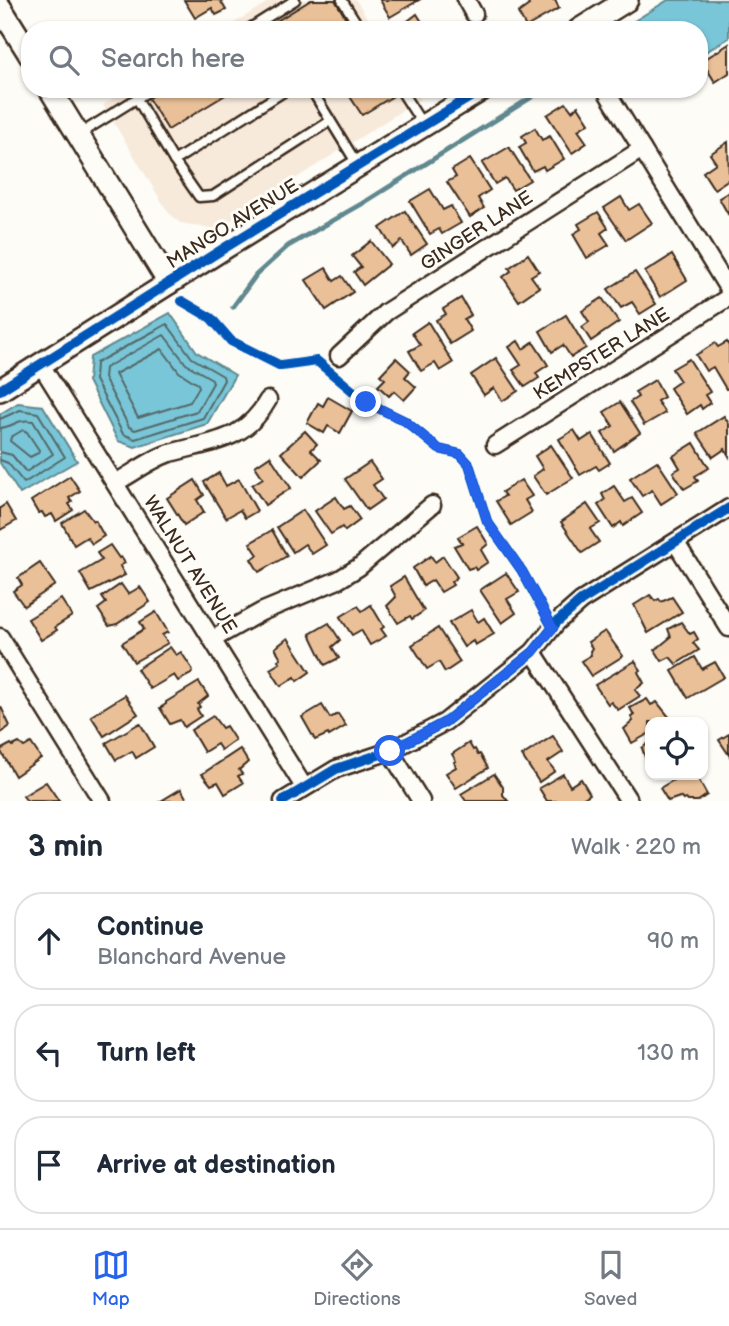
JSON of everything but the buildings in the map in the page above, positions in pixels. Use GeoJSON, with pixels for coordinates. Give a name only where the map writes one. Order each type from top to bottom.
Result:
{"type":"FeatureCollection","features":[{"type":"Feature","properties":{"kind":"street"},"geometry":{"type":"LineString","coordinates":[[593,21],[627,0]]}},
{"type":"Feature","properties":{"kind":"street"},"geometry":{"type":"LineString","coordinates":[[0,7],[21,41]]}},
{"type":"Feature","properties":{"kind":"street"},"geometry":{"type":"LineString","coordinates":[[56,98],[169,283]]}},
{"type":"Feature","properties":{"kind":"street","name":"MANGO AVENUE"},"geometry":{"type":"LineString","coordinates":[[0,390],[469,98]]}},
{"type":"Feature","properties":{"kind":"street"},"geometry":{"type":"LineString","coordinates":[[611,98],[729,290]]}},
{"type":"Feature","properties":{"kind":"street","name":"GINGER LANE"},"geometry":{"type":"LineString","coordinates":[[339,356],[386,312],[642,149]]}},
{"type":"Feature","properties":{"kind":"street","name":"KEMPSTER LANE"},"geometry":{"type":"LineString","coordinates":[[495,444],[729,297]]}},
{"type":"Feature","properties":{"kind":"street","name":"WALNUT AVENUE"},"geometry":{"type":"LineString","coordinates":[[41,365],[304,787]]}},
{"type":"Feature","properties":{"kind":"street"},"geometry":{"type":"LineString","coordinates":[[116,483],[165,455],[239,433],[259,417],[268,400]]}},
{"type":"Feature","properties":{"kind":"street"},"geometry":{"type":"LineString","coordinates":[[212,639],[261,612],[338,580],[359,566],[432,505]]}},
{"type":"Feature","properties":{"kind":"street"},"geometry":{"type":"LineString","coordinates":[[283,801],[336,769],[390,751],[445,722],[533,652],[557,622],[581,601],[729,508]]}},
{"type":"Feature","properties":{"kind":"street"},"geometry":{"type":"LineString","coordinates":[[676,543],[729,628]]}},
{"type":"Feature","properties":{"kind":"street"},"geometry":{"type":"LineString","coordinates":[[0,638],[102,801]]}},
{"type":"Feature","properties":{"kind":"street"},"geometry":{"type":"LineString","coordinates":[[533,652],[629,801]]}},
{"type":"Feature","properties":{"kind":"street"},"geometry":{"type":"LineString","coordinates":[[390,751],[421,801]]}},
{"type":"Feature","properties":{"kind":"lane"},"geometry":{"type":"LineString","coordinates":[[261,21],[295,0]]}},
{"type":"Feature","properties":{"kind":"lane"},"geometry":{"type":"LineString","coordinates":[[342,0],[355,21]]}},
{"type":"Feature","properties":{"kind":"lane"},"geometry":{"type":"LineString","coordinates":[[174,161],[274,98]]}},
{"type":"Feature","properties":{"kind":"lane"},"geometry":{"type":"LineString","coordinates":[[316,98],[358,167]]}},
{"type":"Feature","properties":{"kind":"lane"},"geometry":{"type":"LineString","coordinates":[[405,98],[423,127]]}},
{"type":"Feature","properties":{"kind":"lane"},"geometry":{"type":"LineString","coordinates":[[79,135],[136,99],[199,197],[213,196],[330,121]]}},
{"type":"Feature","properties":{"kind":"shaded area"},"geometry":{"type":"Polygon","coordinates":[[[271,0],[356,0],[369,21],[237,21],[271,0]]]}},
{"type":"Feature","properties":{"kind":"shaded area"},"geometry":{"type":"Polygon","coordinates":[[[114,98],[420,99],[217,229],[180,223],[168,212],[103,105],[114,98]]]}},
{"type":"Feature","properties":{"kind":"water"},"geometry":{"type":"Polygon","coordinates":[[[668,0],[729,0],[729,38],[708,51],[708,21],[634,21],[668,0]]]}},
{"type":"Feature","properties":{"kind":"water"},"geometry":{"type":"Polygon","coordinates":[[[170,313],[197,352],[235,375],[207,424],[135,447],[118,441],[88,381],[90,357],[170,313]]]}},
{"type":"Feature","properties":{"kind":"water"},"geometry":{"type":"Polygon","coordinates":[[[18,403],[43,406],[77,461],[20,494],[0,463],[0,414],[18,403]]]}},
{"type":"Feature","properties":{"kind":"waterway"},"geometry":{"type":"LineString","coordinates":[[233,307],[256,275],[288,246],[365,202],[530,98]]}},
{"type":"Feature","properties":{"kind":"cycle path"},"geometry":{"type":"LineString","coordinates":[[0,390],[468,98]]}},
{"type":"Feature","properties":{"kind":"cycle path"},"geometry":{"type":"LineString","coordinates":[[182,301],[211,318],[231,341],[281,366],[317,361],[366,402],[405,421],[439,449],[460,454],[469,464],[487,521],[522,571],[553,628]]}},
{"type":"Feature","properties":{"kind":"cycle path"},"geometry":{"type":"LineString","coordinates":[[283,801],[336,769],[390,751],[445,722],[533,652],[557,622],[581,601],[729,508]]}},
{"type":"Feature","properties":{"kind":"route"},"geometry":{"type":"LineString","coordinates":[[366,402],[405,421],[439,449],[460,454],[469,464],[487,521],[522,571],[553,628],[533,652],[445,722],[390,751]]}}]}
